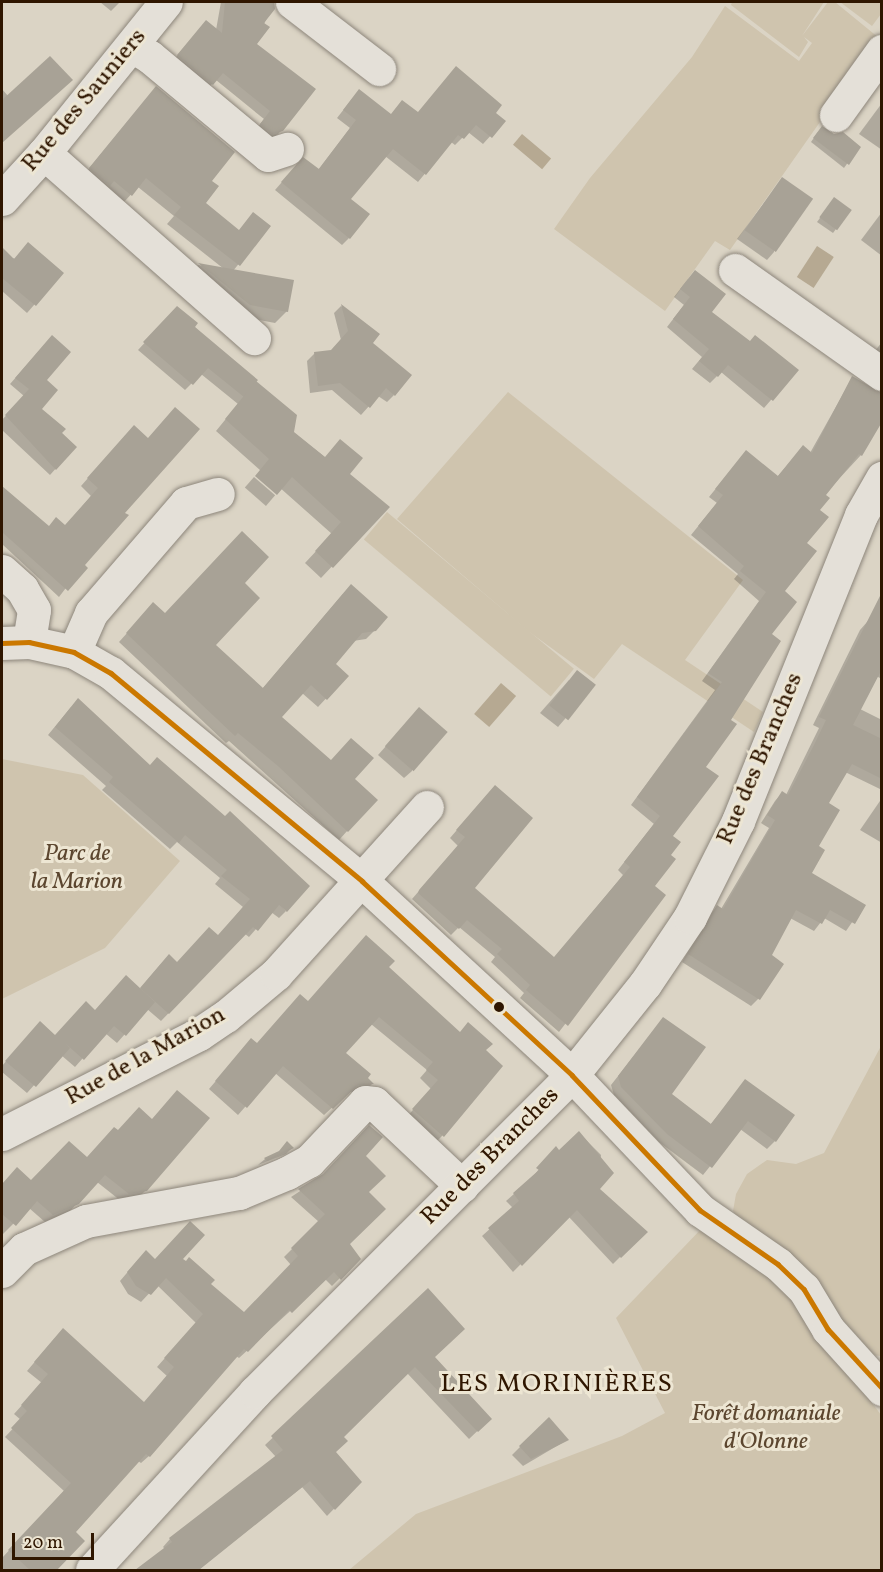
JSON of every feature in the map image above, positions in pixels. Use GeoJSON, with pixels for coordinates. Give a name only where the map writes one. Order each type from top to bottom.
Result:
{"type":"FeatureCollection","features":[{"type":"Feature","properties":{"kind":"street","name":"Rue des Sauniers"},"geometry":{"type":"LineString","coordinates":[[2,199],[44,153],[166,2]]}},
{"type":"Feature","properties":{"kind":"street"},"geometry":{"type":"LineString","coordinates":[[292,2],[379,69]]}},
{"type":"Feature","properties":{"kind":"street"},"geometry":{"type":"LineString","coordinates":[[132,46],[150,57],[268,155],[287,149]]}},
{"type":"Feature","properties":{"kind":"street"},"geometry":{"type":"LineString","coordinates":[[836,115],[882,51]]}},
{"type":"Feature","properties":{"kind":"street"},"geometry":{"type":"LineString","coordinates":[[44,153],[254,338]]}},
{"type":"Feature","properties":{"kind":"street"},"geometry":{"type":"LineString","coordinates":[[735,270],[882,374]]}},
{"type":"Feature","properties":{"kind":"street","name":"Rue des Branches"},"geometry":{"type":"LineString","coordinates":[[92,1570],[255,1392],[572,1075],[645,984],[690,917],[738,821],[857,526],[882,478]]}},
{"type":"Feature","properties":{"kind":"street"},"geometry":{"type":"LineString","coordinates":[[74,652],[91,613],[186,503],[218,494]]}},
{"type":"Feature","properties":{"kind":"street"},"geometry":{"type":"LineString","coordinates":[[2,571],[22,589],[34,610],[15,643],[74,652],[111,673],[362,881],[572,1075],[700,1210],[778,1264],[804,1289],[828,1329],[882,1389]]}},
{"type":"Feature","properties":{"kind":"street","name":"Rue de la Marion"},"geometry":{"type":"LineString","coordinates":[[2,1134],[199,1034],[226,1016],[276,974],[427,807]]}},
{"type":"Feature","properties":{"kind":"street"},"geometry":{"type":"LineString","coordinates":[[2,1271],[24,1249],[86,1221],[239,1193],[287,1173],[309,1161],[365,1102],[374,1103],[462,1186]]}},
{"type":"Feature","properties":{"kind":"green space"},"geometry":{"type":"Polygon","coordinates":[[[732,2],[824,2],[802,36],[828,2],[835,2],[879,38],[730,250],[715,241],[665,311],[554,229],[590,178],[692,57],[725,6],[799,61],[812,43],[804,37],[808,42],[799,57],[731,5],[732,2]]]}},
{"type":"Feature","properties":{"kind":"green space"},"geometry":{"type":"Polygon","coordinates":[[[840,2],[881,2],[881,14],[872,26],[840,2]]]}},
{"type":"Feature","properties":{"kind":"green space"},"geometry":{"type":"Polygon","coordinates":[[[508,392],[743,580],[685,660],[763,712],[754,732],[622,644],[594,679],[528,631],[397,519],[508,392]]]}},
{"type":"Feature","properties":{"kind":"green space"},"geometry":{"type":"Polygon","coordinates":[[[387,512],[574,669],[551,696],[364,540],[387,512]]]}},
{"type":"Feature","properties":{"kind":"green space","name":"Parc de la Marion"},"geometry":{"type":"Polygon","coordinates":[[[2,759],[83,775],[180,861],[105,948],[2,999],[2,759]]]}},
{"type":"Feature","properties":{"kind":"green space"},"geometry":{"type":"Polygon","coordinates":[[[881,1046],[881,1356],[870,1355],[746,1232],[733,1211],[736,1194],[747,1174],[767,1160],[796,1164],[824,1153],[881,1046]]]}},
{"type":"Feature","properties":{"kind":"green space","name":"Forêt domaniale d'Olonne"},"geometry":{"type":"Polygon","coordinates":[[[703,1227],[746,1248],[797,1301],[881,1415],[881,1570],[349,1570],[416,1514],[622,1436],[665,1413],[616,1318],[703,1227]]]}},
{"type":"Feature","properties":{"kind":"shaded area"},"geometry":{"type":"Polygon","coordinates":[[[522,134],[551,158],[542,169],[513,145],[522,134]]]}},
{"type":"Feature","properties":{"kind":"shaded area"},"geometry":{"type":"Polygon","coordinates":[[[817,246],[834,257],[814,288],[797,277],[817,246]]]}},
{"type":"Feature","properties":{"kind":"shaded area"},"geometry":{"type":"Polygon","coordinates":[[[501,683],[516,696],[489,727],[474,714],[501,683]]]}},
{"type":"Feature","properties":{"kind":"building"},"geometry":{"type":"Polygon","coordinates":[[[225,2],[274,2],[275,9],[264,23],[270,27],[257,44],[316,89],[283,131],[272,134],[260,124],[270,111],[223,73],[213,85],[177,55],[206,20],[222,33],[225,2]]]}},
{"type":"Feature","properties":{"kind":"building"},"geometry":{"type":"Polygon","coordinates":[[[50,56],[73,80],[2,143],[2,100],[50,56]]]}},
{"type":"Feature","properties":{"kind":"building"},"geometry":{"type":"Polygon","coordinates":[[[456,66],[502,105],[496,113],[506,121],[492,138],[476,125],[464,139],[458,135],[426,175],[393,149],[351,199],[370,214],[350,239],[281,182],[303,157],[319,169],[356,120],[343,110],[359,89],[391,114],[402,100],[418,112],[456,66]]]}},
{"type":"Feature","properties":{"kind":"building"},"geometry":{"type":"Polygon","coordinates":[[[156,86],[235,152],[212,181],[219,186],[206,203],[239,230],[253,212],[271,226],[240,266],[174,215],[181,207],[146,178],[132,196],[114,181],[110,186],[89,168],[156,86]]]}},
{"type":"Feature","properties":{"kind":"building"},"geometry":{"type":"Polygon","coordinates":[[[822,126],[834,134],[843,132],[861,147],[849,165],[813,138],[822,126]]]}},
{"type":"Feature","properties":{"kind":"building"},"geometry":{"type":"Polygon","coordinates":[[[782,177],[813,199],[776,252],[745,230],[782,177]]]}},
{"type":"Feature","properties":{"kind":"building"},"geometry":{"type":"Polygon","coordinates":[[[834,197],[852,210],[837,230],[819,217],[834,197]]]}},
{"type":"Feature","properties":{"kind":"building"},"geometry":{"type":"Polygon","coordinates":[[[28,242],[64,273],[36,306],[2,278],[2,247],[14,259],[28,242]]]}},
{"type":"Feature","properties":{"kind":"building"},"geometry":{"type":"Polygon","coordinates":[[[198,263],[294,280],[288,312],[250,305],[198,263]]]}},
{"type":"Feature","properties":{"kind":"building"},"geometry":{"type":"Polygon","coordinates":[[[695,270],[726,294],[712,312],[750,341],[755,335],[799,370],[773,401],[728,365],[718,377],[699,361],[709,349],[673,319],[690,297],[680,289],[695,270]]]}},
{"type":"Feature","properties":{"kind":"building"},"geometry":{"type":"Polygon","coordinates":[[[341,304],[380,334],[373,343],[412,375],[395,396],[386,388],[370,408],[340,383],[318,386],[314,352],[331,350],[348,331],[341,304]]]}},
{"type":"Feature","properties":{"kind":"building"},"geometry":{"type":"Polygon","coordinates":[[[177,306],[198,323],[195,327],[258,380],[244,397],[208,368],[193,385],[143,342],[177,306]]]}},
{"type":"Feature","properties":{"kind":"building"},"geometry":{"type":"Polygon","coordinates":[[[52,335],[71,352],[47,380],[58,390],[42,409],[66,429],[62,433],[77,447],[56,470],[5,415],[29,389],[15,378],[52,335]]]}},
{"type":"Feature","properties":{"kind":"building"},"geometry":{"type":"Polygon","coordinates":[[[852,376],[882,393],[882,422],[862,456],[859,454],[826,495],[830,498],[820,510],[829,517],[807,543],[817,551],[785,591],[797,602],[772,634],[781,641],[731,720],[737,724],[706,767],[719,776],[673,836],[681,842],[671,855],[676,859],[655,886],[666,895],[568,1026],[526,990],[530,985],[497,954],[502,949],[467,920],[459,929],[418,893],[419,890],[465,837],[456,830],[495,785],[533,818],[475,888],[554,957],[630,867],[624,862],[660,816],[637,797],[722,682],[708,673],[766,592],[740,571],[744,566],[698,526],[723,495],[715,489],[746,450],[778,476],[803,445],[812,453],[852,376]]]}},
{"type":"Feature","properties":{"kind":"building"},"geometry":{"type":"Polygon","coordinates":[[[256,381],[297,415],[294,432],[325,457],[340,439],[363,458],[350,474],[390,507],[333,568],[315,551],[341,522],[292,477],[277,495],[255,476],[269,459],[225,419],[256,381]]]}},
{"type":"Feature","properties":{"kind":"building"},"geometry":{"type":"Polygon","coordinates":[[[175,407],[200,429],[125,513],[129,515],[85,565],[88,568],[68,591],[2,532],[2,486],[49,526],[56,517],[65,525],[98,488],[87,478],[134,425],[148,438],[175,407]]]}},
{"type":"Feature","properties":{"kind":"building"},"geometry":{"type":"Polygon","coordinates":[[[242,531],[269,557],[245,583],[260,598],[216,645],[263,688],[351,584],[388,617],[376,631],[362,633],[336,664],[349,676],[327,700],[311,685],[282,717],[331,760],[351,738],[374,758],[355,779],[378,800],[348,832],[278,766],[238,733],[235,736],[126,633],[153,602],[165,613],[242,531]]]}},
{"type":"Feature","properties":{"kind":"building"},"geometry":{"type":"Polygon","coordinates":[[[882,592],[882,669],[853,725],[882,739],[882,779],[852,764],[829,803],[840,810],[819,846],[825,850],[812,873],[866,905],[855,924],[830,910],[822,924],[796,910],[772,955],[784,964],[760,1000],[688,954],[717,905],[723,909],[775,820],[767,815],[782,791],[788,795],[814,745],[826,720],[819,717],[882,592]]]}},
{"type":"Feature","properties":{"kind":"building"},"geometry":{"type":"Polygon","coordinates":[[[577,670],[596,685],[568,720],[549,705],[577,670]]]}},
{"type":"Feature","properties":{"kind":"building"},"geometry":{"type":"Polygon","coordinates":[[[78,698],[150,765],[157,757],[225,816],[230,811],[310,886],[287,912],[279,905],[258,931],[253,927],[169,1014],[140,988],[169,954],[177,962],[209,927],[218,935],[250,899],[221,876],[227,870],[185,835],[179,843],[109,782],[113,777],[55,727],[78,698]]]}},
{"type":"Feature","properties":{"kind":"building"},"geometry":{"type":"Polygon","coordinates":[[[419,707],[448,732],[414,771],[385,746],[419,707]]]}},
{"type":"Feature","properties":{"kind":"building"},"geometry":{"type":"Polygon","coordinates":[[[366,935],[395,961],[389,967],[460,1032],[468,1022],[493,1044],[486,1050],[503,1066],[444,1137],[412,1109],[438,1080],[426,1070],[433,1062],[379,1017],[346,1053],[371,1074],[368,1078],[374,1084],[358,1085],[333,1109],[283,1066],[247,1108],[215,1081],[251,1038],[257,1043],[300,994],[308,1001],[366,935]]]}},
{"type":"Feature","properties":{"kind":"building"},"geometry":{"type":"Polygon","coordinates":[[[126,975],[155,1002],[126,1036],[114,1026],[84,1060],[65,1043],[70,1048],[36,1087],[5,1061],[40,1021],[55,1035],[86,1001],[95,1010],[126,975]]]}},
{"type":"Feature","properties":{"kind":"building"},"geometry":{"type":"Polygon","coordinates":[[[663,1017],[706,1047],[672,1094],[711,1124],[745,1079],[795,1115],[776,1142],[748,1121],[712,1168],[667,1134],[621,1087],[618,1076],[663,1017]]]}},
{"type":"Feature","properties":{"kind":"building"},"geometry":{"type":"Polygon","coordinates":[[[177,1090],[210,1118],[147,1191],[129,1194],[105,1175],[79,1204],[53,1215],[37,1201],[16,1226],[2,1214],[2,1184],[17,1167],[31,1180],[69,1141],[87,1157],[114,1127],[118,1130],[139,1107],[152,1119],[177,1090]]]}},
{"type":"Feature","properties":{"kind":"building"},"geometry":{"type":"Polygon","coordinates":[[[369,1125],[383,1137],[366,1156],[386,1176],[369,1192],[386,1209],[350,1244],[361,1259],[341,1280],[334,1272],[292,1313],[289,1310],[248,1352],[244,1349],[150,1457],[146,1454],[76,1532],[85,1541],[57,1570],[30,1570],[8,1550],[71,1483],[11,1428],[27,1411],[21,1405],[48,1374],[34,1362],[63,1328],[144,1402],[174,1367],[164,1358],[203,1314],[166,1278],[151,1295],[136,1286],[127,1272],[146,1250],[155,1259],[190,1221],[205,1235],[183,1259],[186,1261],[189,1257],[215,1280],[211,1284],[244,1312],[298,1256],[291,1248],[325,1214],[298,1189],[323,1174],[369,1125]]]}},
{"type":"Feature","properties":{"kind":"building"},"geometry":{"type":"Polygon","coordinates":[[[579,1131],[614,1173],[600,1189],[648,1232],[621,1258],[577,1210],[522,1266],[488,1228],[519,1201],[513,1193],[539,1170],[536,1168],[556,1146],[559,1150],[579,1131]]]}},
{"type":"Feature","properties":{"kind":"building"},"geometry":{"type":"Polygon","coordinates":[[[287,1141],[294,1148],[267,1161],[264,1158],[279,1151],[287,1141]]]}},
{"type":"Feature","properties":{"kind":"building"},"geometry":{"type":"Polygon","coordinates":[[[428,1288],[465,1329],[435,1357],[492,1419],[478,1432],[415,1367],[344,1437],[348,1441],[336,1452],[362,1482],[335,1510],[310,1481],[199,1570],[135,1570],[172,1542],[169,1538],[283,1450],[271,1436],[428,1288]]]}},
{"type":"Feature","properties":{"kind":"building"},"geometry":{"type":"Polygon","coordinates":[[[549,1417],[569,1440],[531,1459],[519,1446],[549,1417]]]}},
{"type":"Feature","properties":{"kind":"transit line"},"geometry":{"type":"LineString","coordinates":[[2,643],[29,642],[74,652],[111,673],[362,881],[572,1075],[700,1210],[778,1264],[804,1289],[828,1329],[882,1388]]}},
{"type":"Feature","properties":{"kind":"district","name":"LES MORINIÈRES"},"geometry":{"type":"Point","coordinates":[557,1385]}}]}
